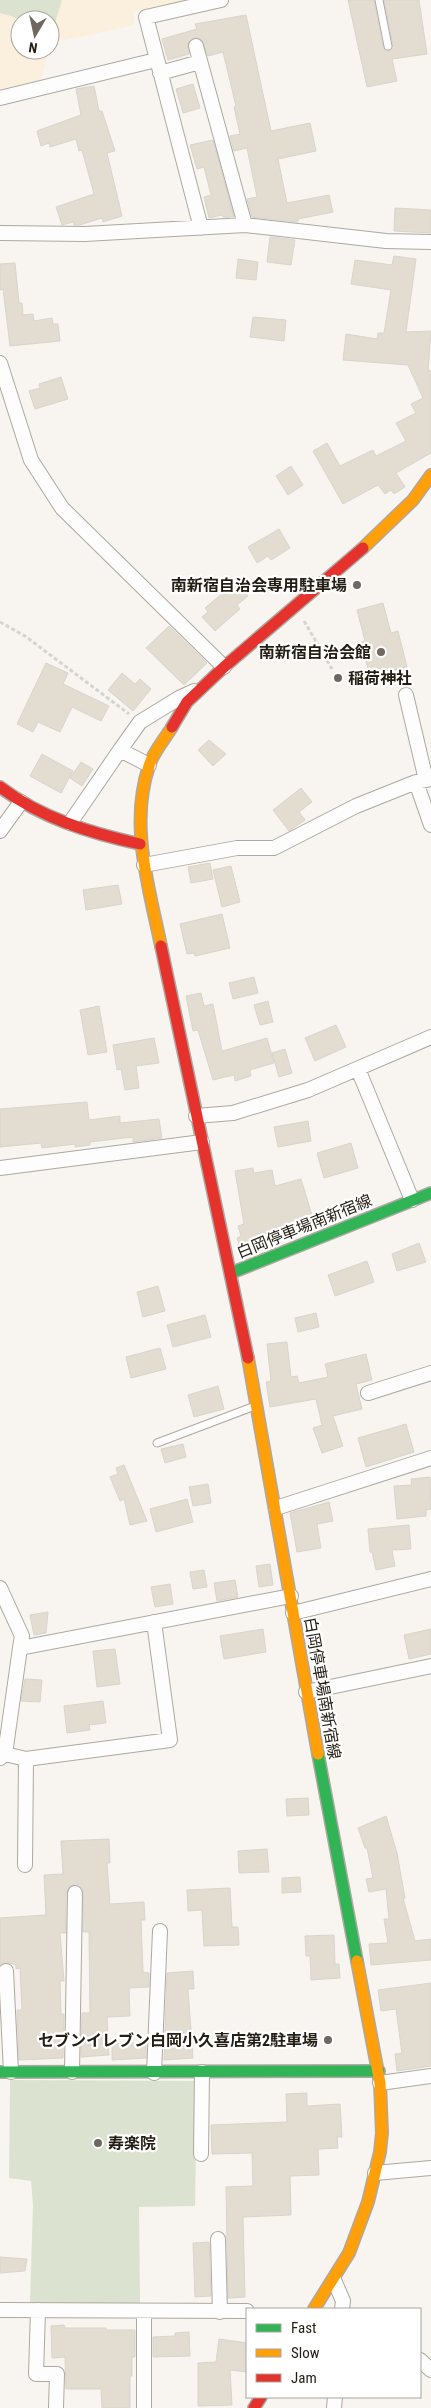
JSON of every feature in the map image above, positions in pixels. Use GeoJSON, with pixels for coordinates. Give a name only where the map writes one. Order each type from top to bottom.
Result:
{"type":"FeatureCollection","features":[{"type":"Feature","properties":{"kind":"street"},"geometry":{"type":"LineString","coordinates":[[201,228],[146,17],[221,0]]}},
{"type":"Feature","properties":{"kind":"street"},"geometry":{"type":"LineString","coordinates":[[196,46],[244,225]]}},
{"type":"Feature","properties":{"kind":"street"},"geometry":{"type":"LineString","coordinates":[[0,98],[156,60]]}},
{"type":"Feature","properties":{"kind":"street"},"geometry":{"type":"LineString","coordinates":[[160,74],[200,62]]}},
{"type":"Feature","properties":{"kind":"street"},"geometry":{"type":"LineString","coordinates":[[0,233],[85,234],[244,225],[386,240],[431,242]]}},
{"type":"Feature","properties":{"kind":"street"},"geometry":{"type":"LineString","coordinates":[[0,363],[31,460],[62,508],[224,667]]}},
{"type":"Feature","properties":{"kind":"street"},"geometry":{"type":"LineString","coordinates":[[231,1273],[196,1116],[140,844],[141,806],[149,765],[187,702],[224,667],[386,528],[413,500],[431,475]]}},
{"type":"Feature","properties":{"kind":"street"},"geometry":{"type":"LineString","coordinates":[[70,823],[140,722],[179,698],[202,688]]}},
{"type":"Feature","properties":{"kind":"street"},"geometry":{"type":"LineString","coordinates":[[406,695],[424,780],[431,825]]}},
{"type":"Feature","properties":{"kind":"street"},"geometry":{"type":"LineString","coordinates":[[120,750],[149,765]]}},
{"type":"Feature","properties":{"kind":"street"},"geometry":{"type":"LineString","coordinates":[[144,865],[237,848],[274,848],[356,806],[424,780]]}},
{"type":"Feature","properties":{"kind":"street"},"geometry":{"type":"LineString","coordinates":[[0,787],[21,802],[70,823],[114,839],[140,844]]}},
{"type":"Feature","properties":{"kind":"street"},"geometry":{"type":"LineString","coordinates":[[0,831],[21,802]]}},
{"type":"Feature","properties":{"kind":"street"},"geometry":{"type":"LineString","coordinates":[[196,1116],[233,1112],[308,1090],[431,1037]]}},
{"type":"Feature","properties":{"kind":"street"},"geometry":{"type":"LineString","coordinates":[[358,1068],[412,1200]]}},
{"type":"Feature","properties":{"kind":"street"},"geometry":{"type":"LineString","coordinates":[[0,1168],[202,1142]]}},
{"type":"Feature","properties":{"kind":"street","name":"白岡停車場南新宿線"},"geometry":{"type":"LineString","coordinates":[[315,2308],[334,2280],[358,2233],[375,2173],[382,2133],[379,2077],[306,1692],[258,1405],[231,1273],[431,1193]]}},
{"type":"Feature","properties":{"kind":"street"},"geometry":{"type":"LineString","coordinates":[[368,1393],[431,1373]]}},
{"type":"Feature","properties":{"kind":"street"},"geometry":{"type":"LineString","coordinates":[[276,1508],[431,1458]]}},
{"type":"Feature","properties":{"kind":"street"},"geometry":{"type":"LineString","coordinates":[[293,1613],[431,1579]]}},
{"type":"Feature","properties":{"kind":"street"},"geometry":{"type":"LineString","coordinates":[[0,1588],[22,1636],[2,1756],[26,1759],[170,1740],[154,1622]]}},
{"type":"Feature","properties":{"kind":"street"},"geometry":{"type":"LineString","coordinates":[[20,1648],[291,1596]]}},
{"type":"Feature","properties":{"kind":"street"},"geometry":{"type":"LineString","coordinates":[[306,1692],[431,1666]]}},
{"type":"Feature","properties":{"kind":"street"},"geometry":{"type":"LineString","coordinates":[[25,1866],[26,1759]]}},
{"type":"Feature","properties":{"kind":"street"},"geometry":{"type":"LineString","coordinates":[[72,2072],[75,1893]]}},
{"type":"Feature","properties":{"kind":"street"},"geometry":{"type":"LineString","coordinates":[[154,2072],[160,1932]]}},
{"type":"Feature","properties":{"kind":"street"},"geometry":{"type":"LineString","coordinates":[[6,1971],[6,2072],[202,2072],[379,2077],[431,2076]]}},
{"type":"Feature","properties":{"kind":"street"},"geometry":{"type":"LineString","coordinates":[[201,2154],[202,2072]]}},
{"type":"Feature","properties":{"kind":"street"},"geometry":{"type":"LineString","coordinates":[[375,2173],[431,2168]]}},
{"type":"Feature","properties":{"kind":"street"},"geometry":{"type":"LineString","coordinates":[[218,2239],[220,2312]]}},
{"type":"Feature","properties":{"kind":"street"},"geometry":{"type":"LineString","coordinates":[[334,2280],[343,2301],[342,2308]]}},
{"type":"Feature","properties":{"kind":"street"},"geometry":{"type":"LineString","coordinates":[[0,2310],[246,2311]]}},
{"type":"Feature","properties":{"kind":"street"},"geometry":{"type":"LineString","coordinates":[[38,2310],[36,2374],[57,2374],[56,2408]]}},
{"type":"Feature","properties":{"kind":"street"},"geometry":{"type":"LineString","coordinates":[[144,2311],[144,2408]]}},
{"type":"Feature","properties":{"kind":"street"},"geometry":{"type":"LineString","coordinates":[[421,2361],[431,2370]]}},
{"type":"Feature","properties":{"kind":"lane"},"geometry":{"type":"LineString","coordinates":[[379,0],[388,46]]}},
{"type":"Feature","properties":{"kind":"lane"},"geometry":{"type":"LineString","coordinates":[[157,1443],[258,1405]]}},
{"type":"Feature","properties":{"kind":"path"},"geometry":{"type":"LineString","coordinates":[[295,605],[332,669]]}},
{"type":"Feature","properties":{"kind":"path"},"geometry":{"type":"LineString","coordinates":[[0,622],[48,653],[140,722]]}},
{"type":"Feature","properties":{"kind":"shaded area"},"geometry":{"type":"Polygon","coordinates":[[[0,0],[188,0],[134,11],[134,25],[60,41],[60,10],[10,10],[10,60],[46,60],[40,82],[0,94],[0,0]]]}},
{"type":"Feature","properties":{"kind":"green space"},"geometry":{"type":"Polygon","coordinates":[[[0,0],[62,0],[59,10],[10,10],[10,16],[0,13],[0,0]]]}},
{"type":"Feature","properties":{"kind":"green space","name":"寿楽院"},"geometry":{"type":"Polygon","coordinates":[[[10,2080],[197,2081],[195,2206],[139,2207],[140,2304],[30,2304],[33,2205],[31,2181],[9,2178],[10,2080]]]}},
{"type":"Feature","properties":{"kind":"building"},"geometry":{"type":"Polygon","coordinates":[[[348,0],[374,0],[383,47],[389,51],[393,45],[384,0],[419,0],[427,54],[392,59],[397,81],[367,87],[348,0]]]}},
{"type":"Feature","properties":{"kind":"building"},"geometry":{"type":"Polygon","coordinates":[[[246,15],[271,131],[310,123],[316,151],[278,159],[287,203],[329,195],[333,212],[298,219],[298,222],[252,217],[247,199],[257,197],[247,148],[234,151],[230,136],[240,134],[234,107],[236,106],[223,52],[208,56],[202,40],[194,38],[188,43],[189,54],[168,60],[162,39],[197,29],[195,24],[246,15]]]}},
{"type":"Feature","properties":{"kind":"building"},"geometry":{"type":"Polygon","coordinates":[[[193,84],[200,108],[183,113],[176,89],[193,84]]]}},
{"type":"Feature","properties":{"kind":"building"},"geometry":{"type":"Polygon","coordinates":[[[94,86],[99,111],[102,111],[115,151],[107,153],[122,216],[103,222],[102,218],[80,225],[74,225],[73,222],[62,225],[56,207],[94,194],[82,150],[79,151],[76,139],[50,147],[49,143],[41,146],[37,131],[81,115],[76,89],[94,86]]]}},
{"type":"Feature","properties":{"kind":"building"},"geometry":{"type":"Polygon","coordinates":[[[213,140],[234,217],[223,217],[222,215],[209,218],[204,197],[211,195],[204,167],[197,169],[190,145],[213,140]]]}},
{"type":"Feature","properties":{"kind":"building"},"geometry":{"type":"Polygon","coordinates":[[[395,208],[431,210],[431,233],[394,231],[395,208]]]}},
{"type":"Feature","properties":{"kind":"building"},"geometry":{"type":"Polygon","coordinates":[[[270,237],[295,240],[291,265],[267,262],[270,237]]]}},
{"type":"Feature","properties":{"kind":"building"},"geometry":{"type":"Polygon","coordinates":[[[394,256],[416,259],[406,332],[431,331],[428,370],[431,371],[431,453],[396,473],[405,487],[394,494],[391,490],[385,494],[378,485],[343,504],[313,451],[327,443],[340,466],[373,450],[376,456],[406,441],[396,423],[416,413],[411,404],[423,398],[408,365],[343,360],[346,334],[377,339],[378,333],[384,333],[391,290],[351,284],[355,260],[392,265],[394,256]]]}},
{"type":"Feature","properties":{"kind":"building"},"geometry":{"type":"Polygon","coordinates":[[[238,259],[258,262],[256,280],[236,278],[238,259]]]}},
{"type":"Feature","properties":{"kind":"building"},"geometry":{"type":"Polygon","coordinates":[[[15,263],[19,303],[22,303],[23,315],[33,314],[34,321],[52,318],[53,324],[58,324],[60,341],[10,346],[3,289],[0,290],[0,264],[15,263]]]}},
{"type":"Feature","properties":{"kind":"building"},"geometry":{"type":"Polygon","coordinates":[[[253,317],[286,320],[284,341],[250,337],[253,317]]]}},
{"type":"Feature","properties":{"kind":"building"},"geometry":{"type":"Polygon","coordinates":[[[61,377],[68,399],[35,409],[29,391],[40,388],[39,384],[61,377]]]}},
{"type":"Feature","properties":{"kind":"building"},"geometry":{"type":"Polygon","coordinates":[[[291,466],[303,485],[288,495],[276,476],[291,466]]]}},
{"type":"Feature","properties":{"kind":"building"},"geometry":{"type":"Polygon","coordinates":[[[279,529],[290,548],[271,560],[268,556],[257,563],[248,547],[279,529]]]}},
{"type":"Feature","properties":{"kind":"building"},"geometry":{"type":"Polygon","coordinates":[[[236,582],[248,596],[237,605],[240,609],[215,631],[202,617],[208,612],[205,608],[236,582]]]}},
{"type":"Feature","properties":{"kind":"building"},"geometry":{"type":"Polygon","coordinates":[[[383,603],[391,633],[398,631],[407,667],[370,676],[361,642],[365,641],[357,610],[383,603]]]}},
{"type":"Feature","properties":{"kind":"building"},"geometry":{"type":"Polygon","coordinates":[[[169,626],[207,663],[184,685],[146,648],[169,626]]]}},
{"type":"Feature","properties":{"kind":"building"},"geometry":{"type":"Polygon","coordinates":[[[46,663],[68,673],[63,684],[109,706],[101,721],[72,707],[60,732],[38,722],[33,732],[17,724],[46,663]]]}},
{"type":"Feature","properties":{"kind":"building"},"geometry":{"type":"Polygon","coordinates":[[[122,673],[135,684],[140,679],[151,689],[133,711],[108,690],[122,673]]]}},
{"type":"Feature","properties":{"kind":"building"},"geometry":{"type":"Polygon","coordinates":[[[209,740],[226,754],[213,766],[198,750],[209,740]]]}},
{"type":"Feature","properties":{"kind":"building"},"geometry":{"type":"Polygon","coordinates":[[[42,754],[73,771],[61,793],[30,776],[42,754]]]}},
{"type":"Feature","properties":{"kind":"building"},"geometry":{"type":"Polygon","coordinates":[[[81,762],[93,769],[82,786],[70,778],[81,762]]]}},
{"type":"Feature","properties":{"kind":"building"},"geometry":{"type":"Polygon","coordinates":[[[301,788],[312,802],[299,812],[305,820],[289,831],[273,810],[301,788]]]}},
{"type":"Feature","properties":{"kind":"building"},"geometry":{"type":"Polygon","coordinates":[[[210,863],[213,879],[191,883],[188,867],[210,863]]]}},
{"type":"Feature","properties":{"kind":"building"},"geometry":{"type":"Polygon","coordinates":[[[231,866],[240,902],[222,907],[213,870],[231,866]]]}},
{"type":"Feature","properties":{"kind":"building"},"geometry":{"type":"Polygon","coordinates":[[[118,885],[122,904],[86,910],[83,890],[118,885]]]}},
{"type":"Feature","properties":{"kind":"building"},"geometry":{"type":"Polygon","coordinates":[[[222,914],[230,948],[195,956],[194,953],[187,954],[180,924],[222,914]]]}},
{"type":"Feature","properties":{"kind":"building"},"geometry":{"type":"Polygon","coordinates":[[[254,977],[258,993],[233,999],[229,983],[254,977]]]}},
{"type":"Feature","properties":{"kind":"building"},"geometry":{"type":"Polygon","coordinates":[[[201,993],[204,1006],[213,1004],[222,1051],[267,1038],[274,1063],[250,1070],[251,1076],[235,1081],[234,1075],[213,1080],[198,1030],[193,1031],[186,996],[201,993]]]}},
{"type":"Feature","properties":{"kind":"building"},"geometry":{"type":"Polygon","coordinates":[[[268,1001],[273,1022],[260,1025],[254,1005],[268,1001]]]}},
{"type":"Feature","properties":{"kind":"building"},"geometry":{"type":"Polygon","coordinates":[[[99,1006],[107,1052],[88,1055],[80,1010],[99,1006]]]}},
{"type":"Feature","properties":{"kind":"building"},"geometry":{"type":"Polygon","coordinates":[[[336,1025],[346,1047],[315,1061],[305,1038],[336,1025]]]}},
{"type":"Feature","properties":{"kind":"building"},"geometry":{"type":"Polygon","coordinates":[[[154,1038],[159,1063],[136,1066],[139,1088],[125,1090],[121,1069],[117,1070],[113,1045],[154,1038]]]}},
{"type":"Feature","properties":{"kind":"building"},"geometry":{"type":"Polygon","coordinates":[[[285,1049],[292,1073],[279,1077],[272,1053],[285,1049]]]}},
{"type":"Feature","properties":{"kind":"building"},"geometry":{"type":"Polygon","coordinates":[[[87,1102],[89,1120],[120,1116],[120,1123],[159,1119],[162,1138],[133,1142],[133,1137],[90,1142],[90,1145],[75,1147],[75,1144],[42,1148],[41,1143],[0,1147],[0,1109],[87,1102]]]}},
{"type":"Feature","properties":{"kind":"building"},"geometry":{"type":"Polygon","coordinates":[[[308,1121],[311,1141],[278,1147],[274,1127],[308,1121]]]}},
{"type":"Feature","properties":{"kind":"building"},"geometry":{"type":"Polygon","coordinates":[[[351,1143],[358,1168],[324,1178],[317,1153],[351,1143]]]}},
{"type":"Feature","properties":{"kind":"building"},"geometry":{"type":"Polygon","coordinates":[[[253,1168],[254,1173],[272,1170],[275,1186],[301,1179],[314,1222],[278,1232],[280,1238],[241,1250],[237,1238],[241,1236],[238,1226],[244,1224],[235,1171],[253,1168]]]}},
{"type":"Feature","properties":{"kind":"building"},"geometry":{"type":"Polygon","coordinates":[[[419,1243],[426,1262],[397,1271],[392,1254],[419,1243]]]}},
{"type":"Feature","properties":{"kind":"building"},"geometry":{"type":"Polygon","coordinates":[[[367,1261],[374,1282],[335,1296],[328,1275],[367,1261]]]}},
{"type":"Feature","properties":{"kind":"building"},"geometry":{"type":"Polygon","coordinates":[[[158,1286],[165,1311],[143,1317],[137,1292],[158,1286]]]}},
{"type":"Feature","properties":{"kind":"building"},"geometry":{"type":"Polygon","coordinates":[[[316,1313],[319,1327],[298,1332],[295,1318],[316,1313]]]}},
{"type":"Feature","properties":{"kind":"building"},"geometry":{"type":"Polygon","coordinates":[[[205,1315],[211,1337],[173,1347],[167,1325],[205,1315]]]}},
{"type":"Feature","properties":{"kind":"building"},"geometry":{"type":"Polygon","coordinates":[[[287,1342],[291,1377],[297,1376],[299,1383],[328,1377],[325,1364],[366,1354],[372,1380],[356,1384],[362,1409],[333,1416],[343,1446],[322,1453],[313,1428],[322,1425],[316,1399],[270,1407],[266,1382],[271,1381],[267,1344],[287,1342]]]}},
{"type":"Feature","properties":{"kind":"building"},"geometry":{"type":"Polygon","coordinates":[[[160,1348],[166,1369],[131,1378],[126,1357],[160,1348]]]}},
{"type":"Feature","properties":{"kind":"building"},"geometry":{"type":"Polygon","coordinates":[[[218,1386],[224,1409],[194,1417],[188,1395],[218,1386]]]}},
{"type":"Feature","properties":{"kind":"building"},"geometry":{"type":"Polygon","coordinates":[[[406,1424],[414,1452],[366,1467],[358,1438],[406,1424]]]}},
{"type":"Feature","properties":{"kind":"building"},"geometry":{"type":"Polygon","coordinates":[[[183,1444],[186,1457],[165,1463],[161,1449],[183,1444]]]}},
{"type":"Feature","properties":{"kind":"building"},"geometry":{"type":"Polygon","coordinates":[[[124,1465],[147,1521],[130,1525],[124,1499],[120,1501],[110,1477],[118,1474],[116,1468],[124,1465]]]}},
{"type":"Feature","properties":{"kind":"building"},"geometry":{"type":"Polygon","coordinates":[[[430,1477],[431,1509],[426,1510],[426,1516],[397,1519],[394,1486],[412,1485],[411,1479],[430,1477]]]}},
{"type":"Feature","properties":{"kind":"building"},"geometry":{"type":"Polygon","coordinates":[[[208,1484],[211,1503],[193,1506],[189,1487],[208,1484]]]}},
{"type":"Feature","properties":{"kind":"building"},"geometry":{"type":"Polygon","coordinates":[[[187,1499],[193,1522],[156,1532],[150,1509],[187,1499]]]}},
{"type":"Feature","properties":{"kind":"building"},"geometry":{"type":"Polygon","coordinates":[[[329,1502],[333,1521],[317,1524],[321,1548],[297,1552],[290,1513],[329,1502]]]}},
{"type":"Feature","properties":{"kind":"building"},"geometry":{"type":"Polygon","coordinates":[[[409,1525],[411,1549],[392,1550],[395,1566],[376,1570],[372,1552],[370,1552],[368,1529],[409,1525]]]}},
{"type":"Feature","properties":{"kind":"building"},"geometry":{"type":"Polygon","coordinates":[[[270,1564],[273,1585],[259,1587],[256,1566],[270,1564]]]}},
{"type":"Feature","properties":{"kind":"building"},"geometry":{"type":"Polygon","coordinates":[[[204,1570],[207,1587],[193,1589],[190,1572],[204,1570]]]}},
{"type":"Feature","properties":{"kind":"building"},"geometry":{"type":"Polygon","coordinates":[[[235,1580],[238,1597],[217,1601],[214,1583],[235,1580]]]}},
{"type":"Feature","properties":{"kind":"building"},"geometry":{"type":"Polygon","coordinates":[[[170,1584],[173,1604],[155,1607],[151,1587],[170,1584]]]}},
{"type":"Feature","properties":{"kind":"building"},"geometry":{"type":"Polygon","coordinates":[[[48,1612],[46,1633],[34,1635],[30,1615],[48,1612]]]}},
{"type":"Feature","properties":{"kind":"building"},"geometry":{"type":"Polygon","coordinates":[[[263,1629],[266,1652],[224,1659],[220,1636],[263,1629]]]}},
{"type":"Feature","properties":{"kind":"building"},"geometry":{"type":"Polygon","coordinates":[[[431,1629],[431,1654],[409,1659],[404,1635],[431,1629]]]}},
{"type":"Feature","properties":{"kind":"building"},"geometry":{"type":"Polygon","coordinates":[[[115,1649],[120,1684],[97,1687],[93,1651],[115,1649]]]}},
{"type":"Feature","properties":{"kind":"building"},"geometry":{"type":"Polygon","coordinates":[[[25,1679],[42,1680],[40,1702],[21,1701],[25,1679]]]}},
{"type":"Feature","properties":{"kind":"building"},"geometry":{"type":"Polygon","coordinates":[[[103,1701],[106,1723],[89,1725],[90,1730],[67,1733],[64,1706],[103,1701]]]}},
{"type":"Feature","properties":{"kind":"building"},"geometry":{"type":"Polygon","coordinates":[[[308,1798],[309,1815],[287,1816],[286,1799],[308,1798]]]}},
{"type":"Feature","properties":{"kind":"building"},"geometry":{"type":"Polygon","coordinates":[[[386,1816],[397,1853],[405,1898],[403,1898],[415,1941],[431,1939],[431,1960],[371,1965],[369,1944],[388,1943],[384,1919],[389,1919],[386,1889],[369,1892],[366,1879],[373,1878],[367,1848],[365,1848],[358,1828],[386,1816]]]}},
{"type":"Feature","properties":{"kind":"building"},"geometry":{"type":"Polygon","coordinates":[[[109,1839],[110,1863],[107,1863],[110,1904],[144,1902],[145,1920],[141,1920],[143,1972],[149,1973],[149,1987],[129,1988],[130,2016],[107,2017],[109,2055],[81,2057],[82,2013],[90,2013],[89,1932],[83,1932],[83,1889],[79,1885],[70,1886],[66,1893],[66,1933],[60,1933],[64,1981],[60,1981],[61,2014],[64,2014],[63,2058],[19,2060],[17,2010],[22,2010],[20,1968],[16,1969],[16,1965],[6,1962],[0,1965],[0,1918],[46,1915],[44,1875],[63,1874],[61,1841],[109,1839]]]}},
{"type":"Feature","properties":{"kind":"building"},"geometry":{"type":"Polygon","coordinates":[[[267,1849],[269,1872],[239,1873],[238,1851],[267,1849]]]}},
{"type":"Feature","properties":{"kind":"building"},"geometry":{"type":"Polygon","coordinates":[[[300,1877],[301,1892],[282,1893],[282,1878],[300,1877]]]}},
{"type":"Feature","properties":{"kind":"building"},"geometry":{"type":"Polygon","coordinates":[[[230,1888],[232,1927],[238,1927],[239,1945],[204,1946],[202,1910],[188,1911],[187,1890],[230,1888]]]}},
{"type":"Feature","properties":{"kind":"building"},"geometry":{"type":"Polygon","coordinates":[[[334,1935],[335,1964],[339,1964],[340,1978],[311,1980],[310,1956],[306,1956],[305,1936],[334,1935]]]}},
{"type":"Feature","properties":{"kind":"building"},"geometry":{"type":"Polygon","coordinates":[[[193,1971],[194,1989],[188,1989],[193,2058],[164,2060],[167,1973],[193,1971]]]}},
{"type":"Feature","properties":{"kind":"building"},"geometry":{"type":"Polygon","coordinates":[[[431,1983],[431,2066],[397,2071],[395,2054],[402,2053],[396,2009],[381,2011],[378,1990],[431,1983]]]}},
{"type":"Feature","properties":{"kind":"building"},"geometry":{"type":"Polygon","coordinates":[[[112,2044],[146,2044],[146,2058],[112,2060],[112,2044]]]}},
{"type":"Feature","properties":{"kind":"building"},"geometry":{"type":"Polygon","coordinates":[[[307,2093],[307,2106],[340,2104],[342,2137],[337,2137],[338,2148],[318,2149],[319,2175],[290,2176],[291,2215],[243,2217],[245,2297],[228,2298],[226,2187],[253,2186],[252,2153],[212,2154],[211,2125],[287,2122],[286,2094],[307,2093]]]}},
{"type":"Feature","properties":{"kind":"building"},"geometry":{"type":"Polygon","coordinates":[[[209,2242],[211,2296],[195,2297],[193,2243],[209,2242]]]}},
{"type":"Feature","properties":{"kind":"building"},"geometry":{"type":"Polygon","coordinates":[[[0,2257],[27,2259],[25,2271],[0,2273],[0,2257]]]}},
{"type":"Feature","properties":{"kind":"building"},"geometry":{"type":"Polygon","coordinates":[[[64,2325],[65,2328],[135,2330],[135,2357],[132,2357],[132,2376],[130,2376],[130,2408],[102,2408],[101,2389],[66,2389],[65,2357],[52,2358],[51,2326],[64,2325]]]}},
{"type":"Feature","properties":{"kind":"building"},"geometry":{"type":"Polygon","coordinates":[[[189,2332],[190,2356],[153,2357],[153,2337],[175,2336],[175,2333],[189,2332]]]}},
{"type":"Feature","properties":{"kind":"building"},"geometry":{"type":"Polygon","coordinates":[[[219,2339],[246,2343],[246,2372],[230,2370],[232,2405],[198,2406],[198,2363],[216,2362],[219,2339]]]}},
{"type":"Feature","properties":{"kind":"traffic: fast"},"geometry":{"type":"LineString","coordinates":[[231,1273],[431,1193]]}},
{"type":"Feature","properties":{"kind":"traffic: fast"},"geometry":{"type":"LineString","coordinates":[[318,1754],[357,1961]]}},
{"type":"Feature","properties":{"kind":"traffic: fast"},"geometry":{"type":"LineString","coordinates":[[0,2072],[379,2071]]}},
{"type":"Feature","properties":{"kind":"traffic: slow"},"geometry":{"type":"LineString","coordinates":[[363,548],[413,500],[431,475]]}},
{"type":"Feature","properties":{"kind":"traffic: slow"},"geometry":{"type":"LineString","coordinates":[[161,946],[143,856],[141,811],[143,788],[149,766],[156,751],[172,727]]}},
{"type":"Feature","properties":{"kind":"traffic: slow"},"geometry":{"type":"LineString","coordinates":[[248,1358],[318,1754]]}},
{"type":"Feature","properties":{"kind":"traffic: slow"},"geometry":{"type":"LineString","coordinates":[[315,2308],[349,2253],[368,2202],[380,2152],[382,2133],[380,2083],[357,1961]]}},
{"type":"Feature","properties":{"kind":"traffic: jam"},"geometry":{"type":"LineString","coordinates":[[172,727],[187,702],[224,667],[363,548]]}},
{"type":"Feature","properties":{"kind":"traffic: jam"},"geometry":{"type":"LineString","coordinates":[[0,787],[49,816],[103,835],[140,844]]}},
{"type":"Feature","properties":{"kind":"traffic: jam"},"geometry":{"type":"LineString","coordinates":[[161,946],[248,1358]]}},
{"type":"Feature","properties":{"kind":"traffic: jam"},"geometry":{"type":"LineString","coordinates":[[254,2408],[260,2398]]}},
{"type":"Feature","properties":{"kind":"place","name":"南新宿自治会専用駐車場"},"geometry":{"type":"Point","coordinates":[357,585]}},
{"type":"Feature","properties":{"kind":"place","name":"南新宿自治会館"},"geometry":{"type":"Point","coordinates":[381,652]}},
{"type":"Feature","properties":{"kind":"place","name":"稲荷神社"},"geometry":{"type":"Point","coordinates":[338,678]}},
{"type":"Feature","properties":{"kind":"place","name":"セブンイレブン白岡小久喜店第2駐車場"},"geometry":{"type":"Point","coordinates":[328,2040]}},
{"type":"Feature","properties":{"kind":"place","name":"寿楽院"},"geometry":{"type":"Point","coordinates":[98,2143]}}]}
